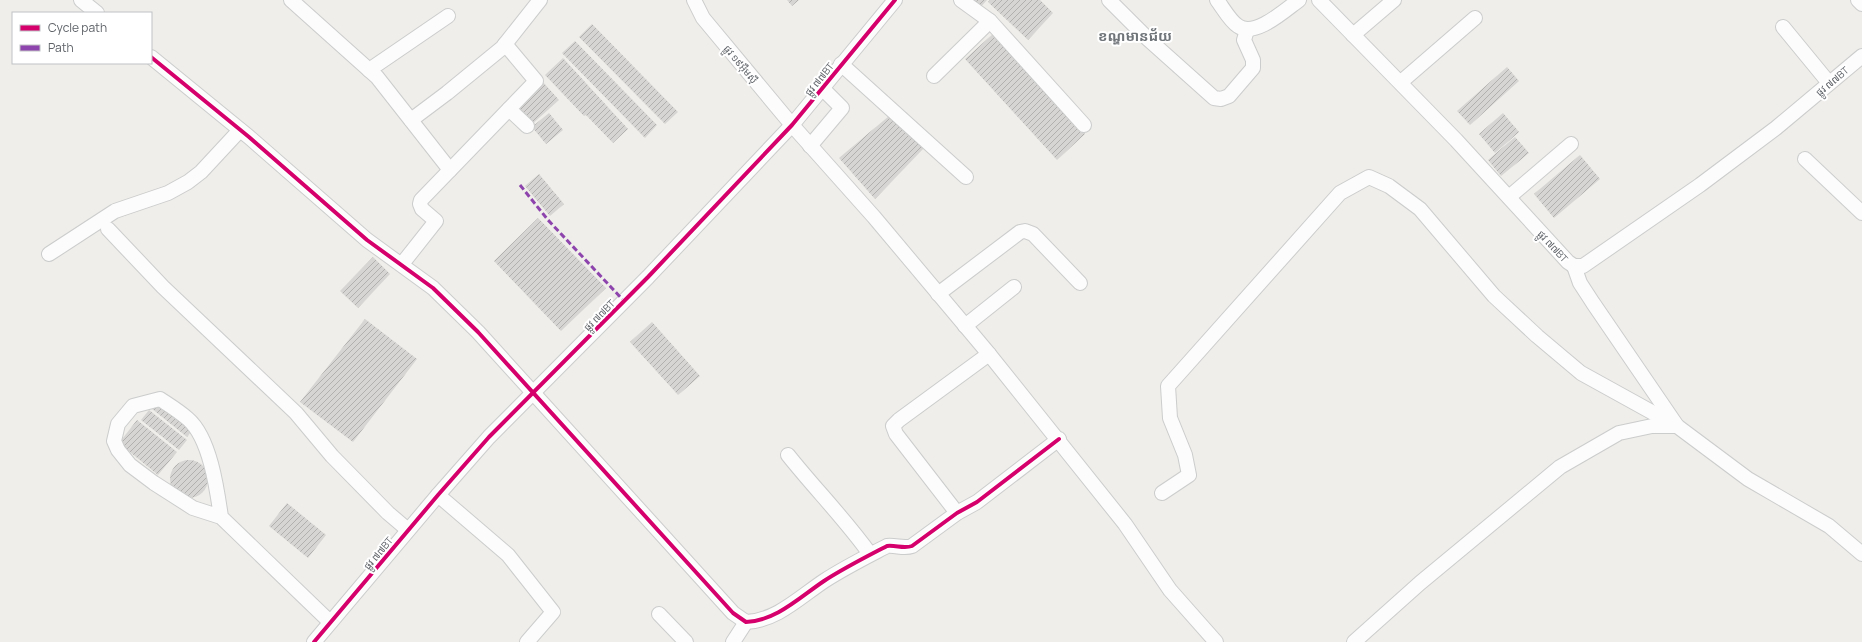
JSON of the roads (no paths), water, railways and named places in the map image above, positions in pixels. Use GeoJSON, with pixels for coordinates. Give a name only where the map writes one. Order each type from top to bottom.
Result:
{"type":"FeatureCollection","features":[{"type":"Feature","properties":{"kind":"street"},"geometry":{"type":"LineString","coordinates":[[81,0],[96,12]]}},
{"type":"Feature","properties":{"kind":"street"},"geometry":{"type":"LineString","coordinates":[[411,120],[447,93],[505,44],[540,0]]}},
{"type":"Feature","properties":{"kind":"street","name":"ផ្លូវ ១៩អ៊ឹមស៊ី"},"geometry":{"type":"LineString","coordinates":[[694,0],[703,18],[792,125],[989,354],[1059,440],[1125,524],[1170,590],[1216,642]]}},
{"type":"Feature","properties":{"kind":"street","name":"ផ្លូវ ៧៧BT"},"geometry":{"type":"LineString","coordinates":[[314,642],[438,494],[533,392],[648,277],[792,125],[895,0]]}},
{"type":"Feature","properties":{"kind":"street"},"geometry":{"type":"LineString","coordinates":[[961,0],[990,21],[1084,125]]}},
{"type":"Feature","properties":{"kind":"street"},"geometry":{"type":"LineString","coordinates":[[1109,0],[1214,98],[1218,99],[1228,96],[1253,68],[1253,60],[1244,40],[1247,30]]}},
{"type":"Feature","properties":{"kind":"street"},"geometry":{"type":"LineString","coordinates":[[1217,0],[1236,26],[1247,30],[1264,26],[1299,0]]}},
{"type":"Feature","properties":{"kind":"street","name":"ផ្លូវ ៧៧BT"},"geometry":{"type":"LineString","coordinates":[[1319,0],[1401,82],[1568,262],[1574,266],[1583,266],[1700,185],[1776,128],[1862,56]]}},
{"type":"Feature","properties":{"kind":"street"},"geometry":{"type":"LineString","coordinates":[[1353,34],[1394,0]]}},
{"type":"Feature","properties":{"kind":"street"},"geometry":{"type":"LineString","coordinates":[[1858,0],[1862,4]]}},
{"type":"Feature","properties":{"kind":"street"},"geometry":{"type":"LineString","coordinates":[[294,1],[377,77],[450,170]]}},
{"type":"Feature","properties":{"kind":"street"},"geometry":{"type":"LineString","coordinates":[[369,70],[448,16]]}},
{"type":"Feature","properties":{"kind":"street"},"geometry":{"type":"LineString","coordinates":[[1401,82],[1475,18]]}},
{"type":"Feature","properties":{"kind":"street"},"geometry":{"type":"LineString","coordinates":[[934,76],[990,21]]}},
{"type":"Feature","properties":{"kind":"street"},"geometry":{"type":"LineString","coordinates":[[1783,27],[1829,83]]}},
{"type":"Feature","properties":{"kind":"street"},"geometry":{"type":"LineString","coordinates":[[402,264],[436,221],[422,209],[420,204],[421,200],[536,81],[505,44]]}},
{"type":"Feature","properties":{"kind":"street"},"geometry":{"type":"LineString","coordinates":[[152,58],[240,130],[367,240],[402,264],[439,293],[478,332],[728,607],[746,622],[766,619],[799,600],[824,581],[870,554],[887,546],[894,545],[906,548],[912,546],[957,513],[977,502],[1059,440]]}},
{"type":"Feature","properties":{"kind":"street"},"geometry":{"type":"LineString","coordinates":[[841,64],[966,177]]}},
{"type":"Feature","properties":{"kind":"street"},"geometry":{"type":"LineString","coordinates":[[810,146],[842,108],[822,88]]}},
{"type":"Feature","properties":{"kind":"street"},"geometry":{"type":"LineString","coordinates":[[509,110],[527,126]]}},
{"type":"Feature","properties":{"kind":"street"},"geometry":{"type":"LineString","coordinates":[[49,254],[115,211],[168,193],[188,182],[201,172],[240,130]]}},
{"type":"Feature","properties":{"kind":"street"},"geometry":{"type":"LineString","coordinates":[[1509,197],[1571,144]]}},
{"type":"Feature","properties":{"kind":"street"},"geometry":{"type":"LineString","coordinates":[[1805,159],[1862,212]]}},
{"type":"Feature","properties":{"kind":"street"},"geometry":{"type":"LineString","coordinates":[[1162,492],[1188,474],[1185,455],[1170,418],[1168,386],[1340,193],[1369,177],[1389,186],[1420,209],[1494,296],[1537,336],[1581,373],[1677,426],[1748,479],[1829,526],[1862,554]]}},
{"type":"Feature","properties":{"kind":"street"},"geometry":{"type":"LineString","coordinates":[[108,229],[163,287],[296,414],[332,456],[388,513],[408,530]]}},
{"type":"Feature","properties":{"kind":"street"},"geometry":{"type":"LineString","coordinates":[[938,294],[1020,232],[1025,231],[1033,234],[1080,283]]}},
{"type":"Feature","properties":{"kind":"street"},"geometry":{"type":"LineString","coordinates":[[1574,266],[1580,283],[1677,426]]}},
{"type":"Feature","properties":{"kind":"street"},"geometry":{"type":"LineString","coordinates":[[965,326],[1014,287]]}},
{"type":"Feature","properties":{"kind":"street"},"geometry":{"type":"LineString","coordinates":[[957,513],[896,434],[893,426],[989,354]]}},
{"type":"Feature","properties":{"kind":"street"},"geometry":{"type":"LineString","coordinates":[[221,517],[218,495],[203,439],[188,419],[160,399],[133,406],[118,424],[114,441],[118,450],[130,465],[161,488],[193,508],[221,517],[330,622]]}},
{"type":"Feature","properties":{"kind":"street"},"geometry":{"type":"LineString","coordinates":[[1354,642],[1426,578],[1560,467],[1619,433],[1652,426],[1677,426]]}},
{"type":"Feature","properties":{"kind":"street"},"geometry":{"type":"LineString","coordinates":[[788,455],[870,554]]}},
{"type":"Feature","properties":{"kind":"street"},"geometry":{"type":"LineString","coordinates":[[438,494],[508,555],[554,612],[528,642]]}},
{"type":"Feature","properties":{"kind":"street"},"geometry":{"type":"LineString","coordinates":[[659,614],[686,642]]}},
{"type":"Feature","properties":{"kind":"street"},"geometry":{"type":"LineString","coordinates":[[733,642],[746,622]]}},
{"type":"Feature","properties":{"kind":"district","name":"ខណ្ឌមានជ័យ"},"geometry":{"type":"Point","coordinates":[1135,36]}}]}
